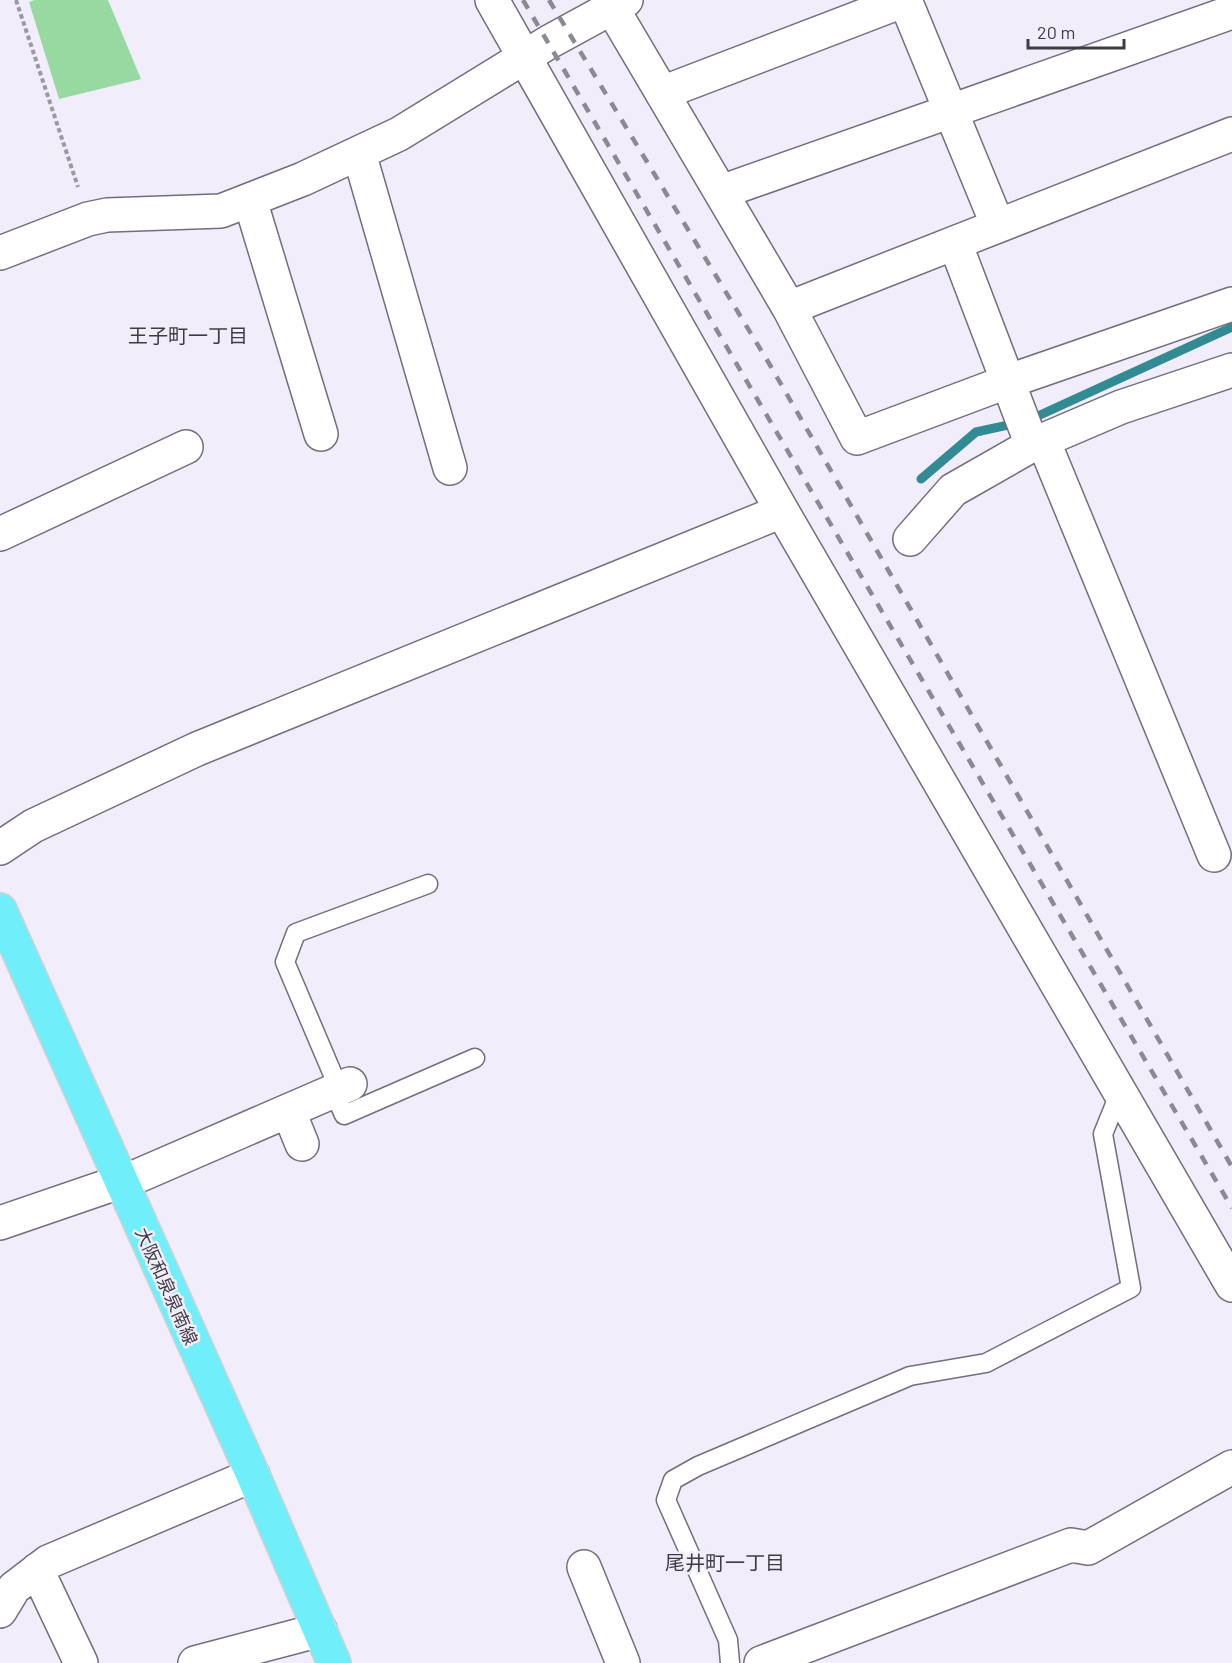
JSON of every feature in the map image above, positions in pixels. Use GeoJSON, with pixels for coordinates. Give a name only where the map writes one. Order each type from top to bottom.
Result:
{"type":"FeatureCollection","features":[{"type":"Feature","properties":{"kind":"main road","name":"大阪和泉泉南線"},"geometry":{"type":"LineString","coordinates":[[0,910],[253,1475],[334,1663]]}},
{"type":"Feature","properties":{"kind":"street"},"geometry":{"type":"LineString","coordinates":[[492,0],[782,511],[1232,1285]]}},
{"type":"Feature","properties":{"kind":"street"},"geometry":{"type":"LineString","coordinates":[[662,93],[905,0],[998,226]]}},
{"type":"Feature","properties":{"kind":"street"},"geometry":{"type":"LineString","coordinates":[[0,253],[88,219],[108,215],[221,211],[250,200],[399,134],[619,4],[662,93],[789,308],[857,438],[1012,391],[1232,304]]}},
{"type":"Feature","properties":{"kind":"street"},"geometry":{"type":"LineString","coordinates":[[721,192],[1232,12]]}},
{"type":"Feature","properties":{"kind":"street"},"geometry":{"type":"LineString","coordinates":[[789,308],[1232,134]]}},
{"type":"Feature","properties":{"kind":"street"},"geometry":{"type":"LineString","coordinates":[[359,153],[450,468]]}},
{"type":"Feature","properties":{"kind":"street"},"geometry":{"type":"LineString","coordinates":[[250,200],[321,434]]}},
{"type":"Feature","properties":{"kind":"street"},"geometry":{"type":"LineString","coordinates":[[955,243],[1012,391],[1214,855]]}},
{"type":"Feature","properties":{"kind":"street"},"geometry":{"type":"LineString","coordinates":[[910,539],[953,490],[1035,443],[1121,407],[1232,370]]}},
{"type":"Feature","properties":{"kind":"street"},"geometry":{"type":"LineString","coordinates":[[0,534],[186,447]]}},
{"type":"Feature","properties":{"kind":"street"},"geometry":{"type":"LineString","coordinates":[[0,848],[33,826],[197,749],[782,511]]}},
{"type":"Feature","properties":{"kind":"street"},"geometry":{"type":"LineString","coordinates":[[0,1223],[120,1182],[341,1088]]}},
{"type":"Feature","properties":{"kind":"street"},"geometry":{"type":"LineString","coordinates":[[289,1112],[303,1144]]}},
{"type":"Feature","properties":{"kind":"street"},"geometry":{"type":"LineString","coordinates":[[761,1663],[1071,1545],[1088,1548],[1232,1467]]}},
{"type":"Feature","properties":{"kind":"street"},"geometry":{"type":"LineString","coordinates":[[0,1611],[14,1588],[48,1562],[253,1475]]}},
{"type":"Feature","properties":{"kind":"street"},"geometry":{"type":"LineString","coordinates":[[584,1567],[622,1663]]}},
{"type":"Feature","properties":{"kind":"street"},"geometry":{"type":"LineString","coordinates":[[37,1570],[81,1663]]}},
{"type":"Feature","properties":{"kind":"street"},"geometry":{"type":"LineString","coordinates":[[195,1663],[320,1630]]}},
{"type":"Feature","properties":{"kind":"lane"},"geometry":{"type":"LineString","coordinates":[[428,884],[297,933],[285,962],[341,1088],[344,1115],[475,1058]]}},
{"type":"Feature","properties":{"kind":"lane"},"geometry":{"type":"LineString","coordinates":[[729,1663],[728,1640],[666,1500],[673,1480],[708,1461],[910,1376],[986,1363],[1131,1288],[1103,1134],[1120,1092]]}},
{"type":"Feature","properties":{"kind":"path"},"geometry":{"type":"LineString","coordinates":[[16,0],[88,219]]}},
{"type":"Feature","properties":{"kind":"green space"},"geometry":{"type":"Polygon","coordinates":[[[35,0],[108,0],[141,79],[59,99],[29,2],[35,0]]]}},
{"type":"Feature","properties":{"kind":"waterway"},"geometry":{"type":"LineString","coordinates":[[921,479],[976,432],[1027,421],[1232,327]]}},
{"type":"Feature","properties":{"kind":"railway"},"geometry":{"type":"LineString","coordinates":[[523,0],[1232,1208]]}},
{"type":"Feature","properties":{"kind":"railway"},"geometry":{"type":"LineString","coordinates":[[549,0],[770,365],[1232,1167]]}},
{"type":"Feature","properties":{"kind":"district","name":"王子町一丁目"},"geometry":{"type":"Point","coordinates":[188,335]}},
{"type":"Feature","properties":{"kind":"district","name":"尾井町一丁目"},"geometry":{"type":"Point","coordinates":[725,1562]}}]}
